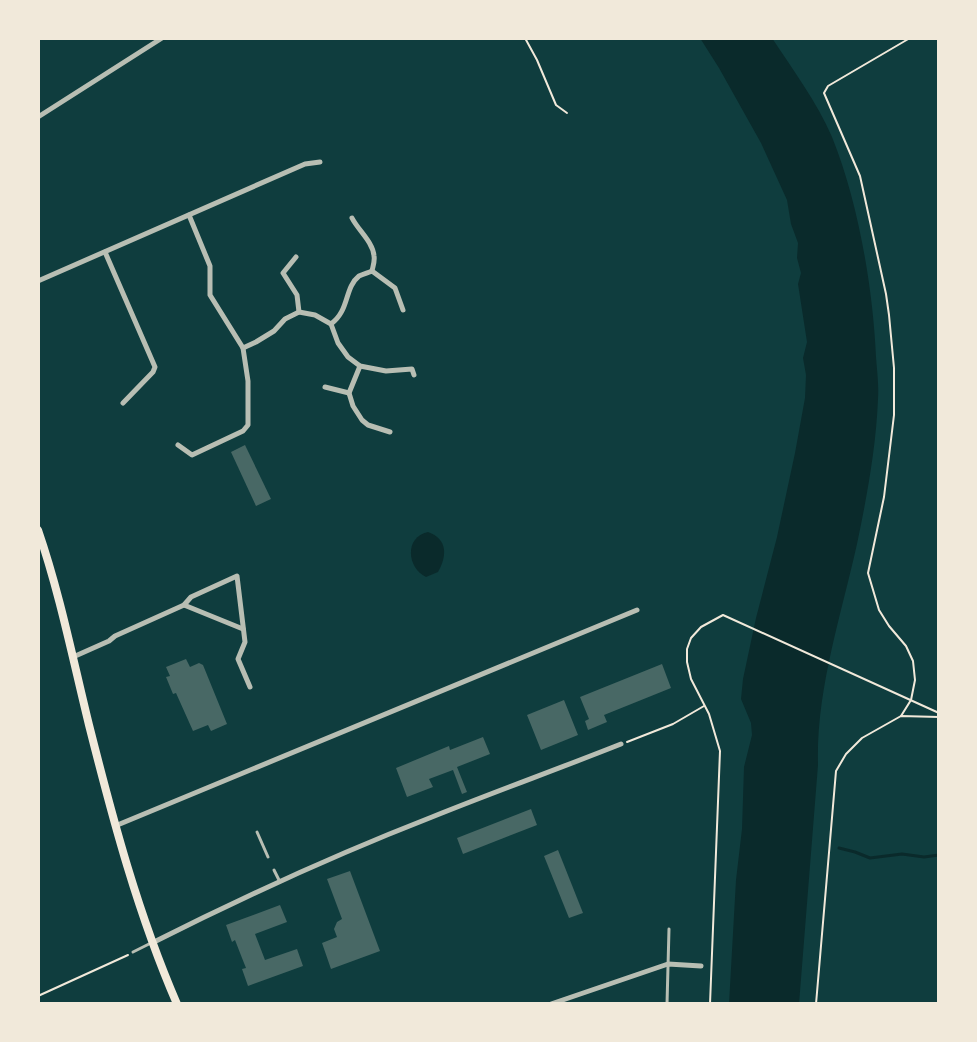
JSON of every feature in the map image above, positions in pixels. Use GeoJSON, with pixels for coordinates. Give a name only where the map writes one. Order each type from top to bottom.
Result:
{"type":"FeatureCollection","features":[{"type":"Feature","properties":{"kind":"main road"},"geometry":{"type":"LineString","coordinates":[[38,530],[115,826],[152,943],[177,1004]]}},
{"type":"Feature","properties":{"kind":"street"},"geometry":{"type":"LineString","coordinates":[[38,117],[162,38]]}},
{"type":"Feature","properties":{"kind":"street"},"geometry":{"type":"LineString","coordinates":[[38,281],[305,164],[320,162]]}},
{"type":"Feature","properties":{"kind":"street"},"geometry":{"type":"LineString","coordinates":[[178,445],[192,455],[243,431],[248,425],[248,381],[243,348],[210,295],[210,266],[189,215]]}},
{"type":"Feature","properties":{"kind":"street"},"geometry":{"type":"LineString","coordinates":[[352,218],[367,239],[374,256],[372,271]]}},
{"type":"Feature","properties":{"kind":"street"},"geometry":{"type":"LineString","coordinates":[[105,252],[155,367],[123,403]]}},
{"type":"Feature","properties":{"kind":"street"},"geometry":{"type":"LineString","coordinates":[[296,257],[280,273],[291,283],[297,295],[299,312]]}},
{"type":"Feature","properties":{"kind":"street"},"geometry":{"type":"LineString","coordinates":[[372,271],[395,288],[403,310]]}},
{"type":"Feature","properties":{"kind":"street"},"geometry":{"type":"LineString","coordinates":[[331,324],[338,319],[357,277],[372,271]]}},
{"type":"Feature","properties":{"kind":"street"},"geometry":{"type":"LineString","coordinates":[[243,348],[274,331],[285,319],[299,312],[315,315],[331,324],[338,343],[348,357],[360,366],[386,371],[412,369],[414,375]]}},
{"type":"Feature","properties":{"kind":"street"},"geometry":{"type":"LineString","coordinates":[[360,366],[349,393],[353,406],[368,425],[390,432]]}},
{"type":"Feature","properties":{"kind":"street"},"geometry":{"type":"LineString","coordinates":[[325,387],[349,393]]}},
{"type":"Feature","properties":{"kind":"street"},"geometry":{"type":"LineString","coordinates":[[73,657],[184,605],[191,597],[237,576],[245,642],[238,659],[250,687]]}},
{"type":"Feature","properties":{"kind":"street"},"geometry":{"type":"LineString","coordinates":[[184,605],[243,629]]}},
{"type":"Feature","properties":{"kind":"street"},"geometry":{"type":"LineString","coordinates":[[115,826],[637,610]]}},
{"type":"Feature","properties":{"kind":"street"},"geometry":{"type":"LineString","coordinates":[[152,943],[280,882],[431,817],[621,744]]}},
{"type":"Feature","properties":{"kind":"street"},"geometry":{"type":"LineString","coordinates":[[551,1004],[668,964],[701,966]]}},
{"type":"Feature","properties":{"kind":"lane"},"geometry":{"type":"LineString","coordinates":[[257,832],[268,857]]}},
{"type":"Feature","properties":{"kind":"lane"},"geometry":{"type":"LineString","coordinates":[[274,870],[280,882]]}},
{"type":"Feature","properties":{"kind":"lane"},"geometry":{"type":"LineString","coordinates":[[667,1004],[669,929]]}},
{"type":"Feature","properties":{"kind":"lane"},"geometry":{"type":"LineString","coordinates":[[133,952],[152,943]]}},
{"type":"Feature","properties":{"kind":"path"},"geometry":{"type":"LineString","coordinates":[[525,38],[556,105],[567,113]]}},
{"type":"Feature","properties":{"kind":"path"},"geometry":{"type":"LineString","coordinates":[[901,716],[911,700],[915,680],[913,661],[906,646],[879,610],[868,573],[884,497],[894,415],[894,368],[886,294],[860,176],[824,93],[828,86],[910,38]]}},
{"type":"Feature","properties":{"kind":"path"},"geometry":{"type":"LineString","coordinates":[[710,1004],[720,757],[716,734],[691,679],[687,649],[691,638],[701,627],[725,616],[939,715]]}},
{"type":"Feature","properties":{"kind":"path"},"geometry":{"type":"LineString","coordinates":[[621,744],[673,724],[705,705]]}},
{"type":"Feature","properties":{"kind":"path"},"geometry":{"type":"LineString","coordinates":[[816,1004],[836,771],[846,754],[862,738],[901,716],[939,715]]}},
{"type":"Feature","properties":{"kind":"path"},"geometry":{"type":"LineString","coordinates":[[38,996],[133,952]]}},
{"type":"Feature","properties":{"kind":"water"},"geometry":{"type":"Polygon","coordinates":[[[700,38],[772,38],[804,86],[826,124],[841,162],[857,217],[872,303],[878,388],[875,436],[861,526],[821,709],[799,1004],[729,1004],[744,767],[752,735],[751,723],[741,699],[743,679],[777,537],[805,398],[803,358],[807,342],[798,284],[801,273],[797,258],[798,243],[787,200],[761,143],[700,38]]]}},
{"type":"Feature","properties":{"kind":"water"},"geometry":{"type":"Polygon","coordinates":[[[428,532],[439,539],[444,554],[438,572],[426,577],[415,567],[411,553],[415,540],[428,532]]]}},
{"type":"Feature","properties":{"kind":"building"},"geometry":{"type":"Polygon","coordinates":[[[245,445],[271,499],[256,506],[231,452],[245,445]]]}},
{"type":"Feature","properties":{"kind":"building"},"geometry":{"type":"Polygon","coordinates":[[[186,659],[190,667],[199,663],[203,665],[227,724],[211,731],[208,725],[193,731],[166,677],[170,676],[166,667],[186,659]]]}},
{"type":"Feature","properties":{"kind":"building"},"geometry":{"type":"Polygon","coordinates":[[[662,664],[671,688],[604,715],[607,722],[588,730],[585,721],[589,719],[580,697],[662,664]]]}},
{"type":"Feature","properties":{"kind":"building"},"geometry":{"type":"Polygon","coordinates":[[[564,700],[578,735],[541,750],[527,715],[564,700]]]}},
{"type":"Feature","properties":{"kind":"building"},"geometry":{"type":"Polygon","coordinates":[[[483,737],[490,754],[457,767],[467,792],[462,794],[453,770],[429,779],[433,787],[407,797],[396,768],[449,746],[450,750],[483,737]]]}},
{"type":"Feature","properties":{"kind":"building"},"geometry":{"type":"Polygon","coordinates":[[[531,809],[537,825],[463,854],[457,838],[531,809]]]}},
{"type":"Feature","properties":{"kind":"building"},"geometry":{"type":"Polygon","coordinates":[[[558,850],[583,913],[569,918],[544,856],[558,850]]]}},
{"type":"Feature","properties":{"kind":"building"},"geometry":{"type":"Polygon","coordinates":[[[350,871],[380,951],[331,969],[322,943],[337,937],[334,929],[342,919],[327,879],[350,871]]]}},
{"type":"Feature","properties":{"kind":"building"},"geometry":{"type":"Polygon","coordinates":[[[280,905],[287,922],[255,934],[265,960],[297,949],[303,966],[248,986],[242,969],[246,968],[226,925],[280,905]]]}},
{"type":"Feature","properties":{"kind":"waterway"},"geometry":{"type":"LineString","coordinates":[[839,848],[870,858],[902,854],[924,857],[939,855]]}}]}
